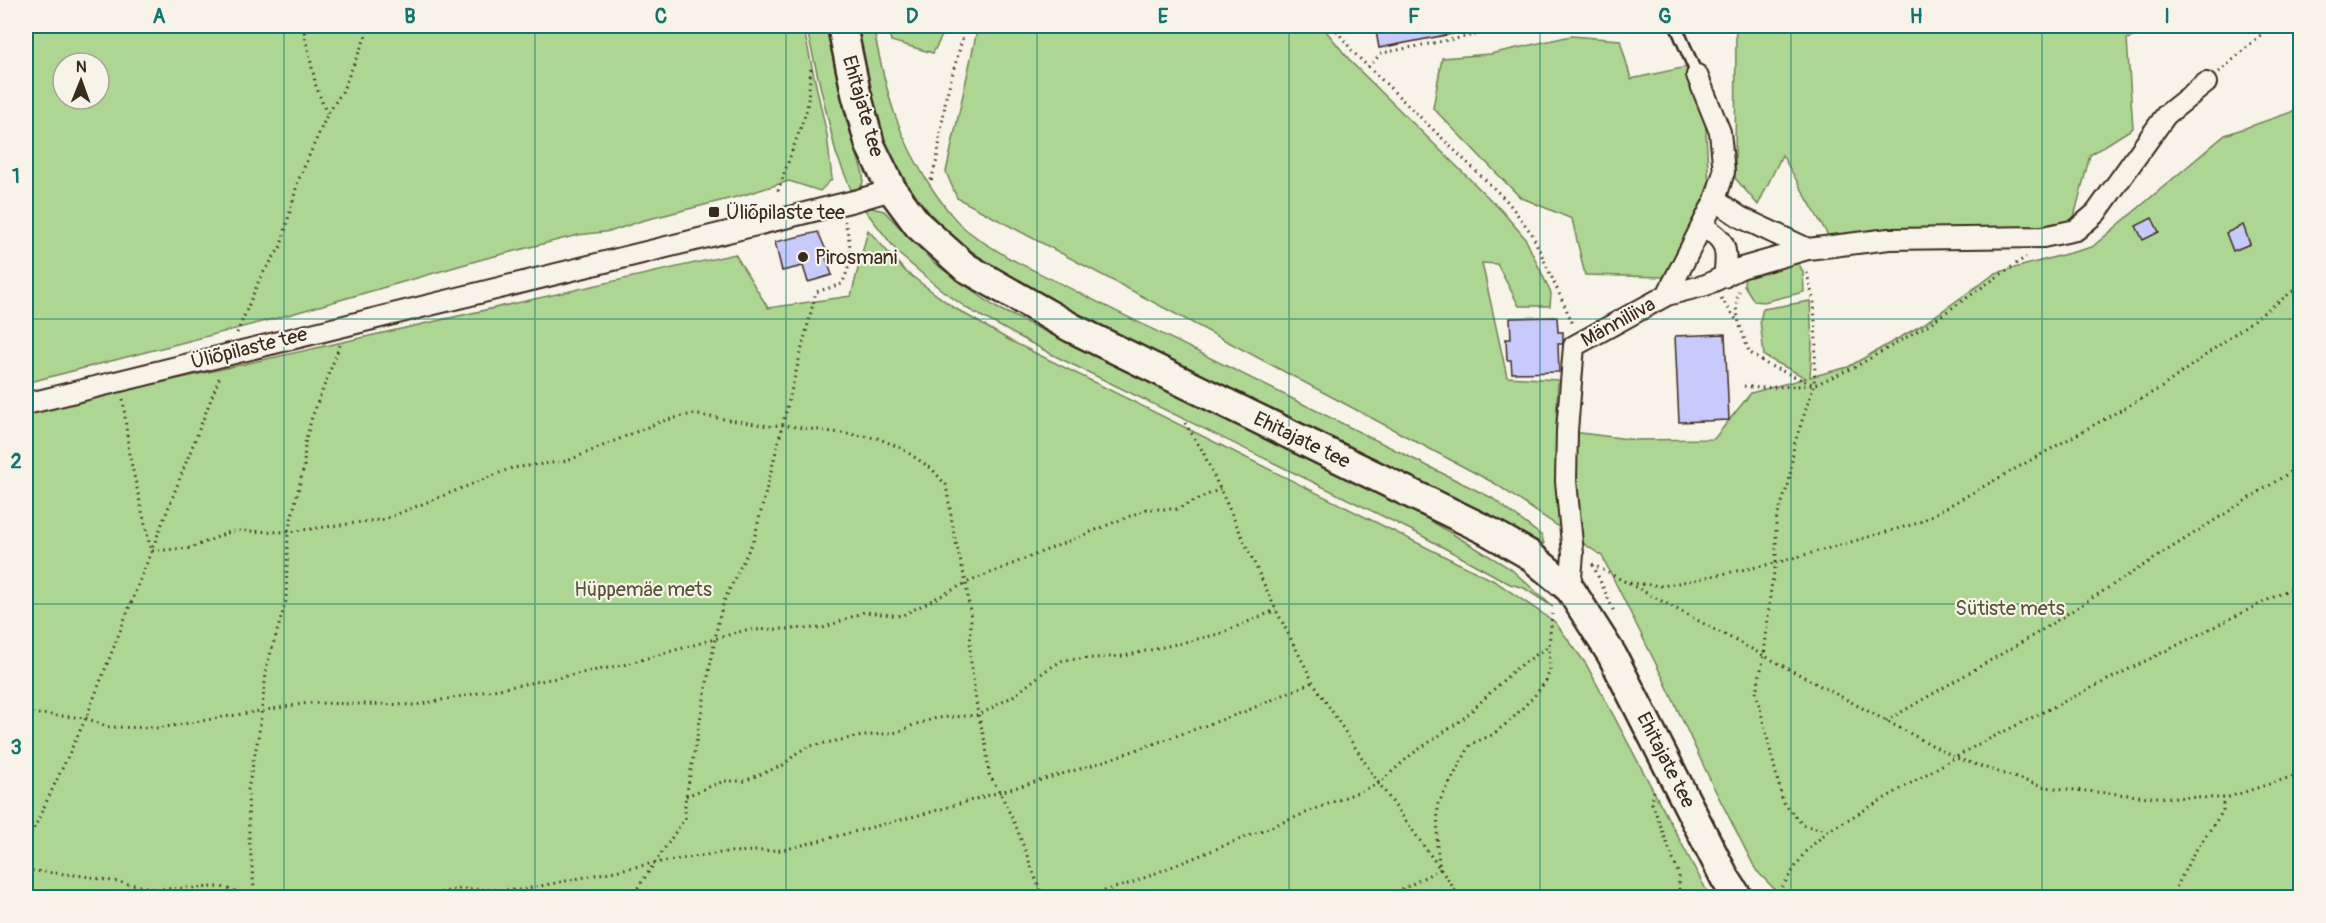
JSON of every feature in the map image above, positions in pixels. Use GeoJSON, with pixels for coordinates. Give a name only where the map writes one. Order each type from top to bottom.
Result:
{"type":"FeatureCollection","features":[{"type":"Feature","properties":{"kind":"main road","name":"Ehitajate tee"},"geometry":{"type":"LineString","coordinates":[[842,26],[870,146],[892,190],[918,225],[965,267],[1072,328],[1488,531],[1528,554],[1570,589],[1612,656],[1725,878],[1738,897]]}},
{"type":"Feature","properties":{"kind":"street","name":"Männiliiva"},"geometry":{"type":"LineString","coordinates":[[1570,589],[1573,554],[1566,481],[1567,431],[1575,346],[1667,295],[1715,200],[1724,172],[1720,132],[1697,75]]}},
{"type":"Feature","properties":{"kind":"street"},"geometry":{"type":"LineString","coordinates":[[1667,295],[1706,285],[1741,268],[1802,250],[1889,239],[2043,237],[2076,230],[2096,213],[2166,115],[2206,83]]}},
{"type":"Feature","properties":{"kind":"street","name":"Üliõpilaste tee"},"geometry":{"type":"LineString","coordinates":[[26,404],[892,190]]}},
{"type":"Feature","properties":{"kind":"street"},"geometry":{"type":"LineString","coordinates":[[1715,200],[1740,217],[1802,250]]}},
{"type":"Feature","properties":{"kind":"street"},"geometry":{"type":"LineString","coordinates":[[1702,227],[1723,243],[1728,274]]}},
{"type":"Feature","properties":{"kind":"lane"},"geometry":{"type":"LineString","coordinates":[[1676,26],[1697,75]]}},
{"type":"Feature","properties":{"kind":"path"},"geometry":{"type":"LineString","coordinates":[[303,26],[316,86],[327,115]]}},
{"type":"Feature","properties":{"kind":"path"},"geometry":{"type":"LineString","coordinates":[[26,845],[86,718],[260,278],[281,246],[298,181],[327,115],[342,92],[370,26]]}},
{"type":"Feature","properties":{"kind":"path"},"geometry":{"type":"LineString","coordinates":[[931,180],[941,140],[946,97],[966,26]]}},
{"type":"Feature","properties":{"kind":"path"},"geometry":{"type":"LineString","coordinates":[[1333,26],[1354,54],[1508,202],[1532,234],[1581,342]]}},
{"type":"Feature","properties":{"kind":"path"},"geometry":{"type":"LineString","coordinates":[[1368,67],[1382,53],[1521,26]]}},
{"type":"Feature","properties":{"kind":"path"},"geometry":{"type":"LineString","coordinates":[[2206,83],[2271,26]]}},
{"type":"Feature","properties":{"kind":"path"},"geometry":{"type":"LineString","coordinates":[[778,191],[807,108],[811,69]]}},
{"type":"Feature","properties":{"kind":"path"},"geometry":{"type":"LineString","coordinates":[[631,897],[685,818],[686,796],[724,601],[754,538],[816,292],[842,284],[850,265],[851,249],[842,204]]}},
{"type":"Feature","properties":{"kind":"path"},"geometry":{"type":"LineString","coordinates":[[1743,386],[1759,388],[1814,385],[1855,368],[1926,326],[2059,234]]}},
{"type":"Feature","properties":{"kind":"path"},"geometry":{"type":"LineString","coordinates":[[1802,250],[1814,303],[1816,342],[1814,385],[1794,445],[1789,482],[1776,520],[1776,564],[1771,588],[1764,656],[1756,692],[1783,802],[1803,825],[1828,831]]}},
{"type":"Feature","properties":{"kind":"path"},"geometry":{"type":"LineString","coordinates":[[1728,274],[1739,284],[1736,307],[1749,352],[1768,365],[1814,385]]}},
{"type":"Feature","properties":{"kind":"path"},"geometry":{"type":"LineString","coordinates":[[1706,285],[1718,294],[1739,323]]}},
{"type":"Feature","properties":{"kind":"path"},"geometry":{"type":"LineString","coordinates":[[1627,582],[1663,586],[1776,564],[1918,523],[2162,387],[2301,286]]}},
{"type":"Feature","properties":{"kind":"path"},"geometry":{"type":"LineString","coordinates":[[255,897],[249,837],[248,789],[259,733],[267,665],[286,600],[288,532],[312,417],[348,324]]}},
{"type":"Feature","properties":{"kind":"path"},"geometry":{"type":"LineString","coordinates":[[121,380],[129,453],[151,551]]}},
{"type":"Feature","properties":{"kind":"path"},"geometry":{"type":"LineString","coordinates":[[151,551],[191,548],[232,531],[288,532],[385,519],[512,468],[567,461],[662,421],[692,414],[768,426],[782,425],[877,438],[901,448],[932,469],[946,485],[955,539],[966,583],[971,619],[970,655],[989,774],[1000,792],[1032,865],[1043,897]]}},
{"type":"Feature","properties":{"kind":"path"},"geometry":{"type":"LineString","coordinates":[[1185,423],[1202,450],[1276,610],[1313,682],[1378,784],[1461,897]]}},
{"type":"Feature","properties":{"kind":"path"},"geometry":{"type":"LineString","coordinates":[[1886,722],[2034,635],[2301,465]]}},
{"type":"Feature","properties":{"kind":"path"},"geometry":{"type":"LineString","coordinates":[[26,713],[86,718],[108,727],[159,728],[308,703],[416,705],[623,665],[746,630],[824,628],[864,612],[901,616],[966,583],[1147,509],[1177,509],[1220,489]]}},
{"type":"Feature","properties":{"kind":"path"},"geometry":{"type":"LineString","coordinates":[[1573,554],[1956,759],[2044,787],[2149,797],[2223,798],[2301,774]]}},
{"type":"Feature","properties":{"kind":"path"},"geometry":{"type":"LineString","coordinates":[[1782,887],[1805,852],[1828,831],[1977,745],[2301,584]]}},
{"type":"Feature","properties":{"kind":"path"},"geometry":{"type":"LineString","coordinates":[[686,796],[724,781],[744,781],[783,765],[798,752],[810,746],[856,736],[899,732],[937,718],[979,715],[1015,695],[1063,660],[1124,656],[1185,642],[1219,634],[1276,610]]}},
{"type":"Feature","properties":{"kind":"path"},"geometry":{"type":"LineString","coordinates":[[1440,869],[1437,846],[1438,804],[1471,744],[1492,735],[1511,720],[1546,681],[1550,670],[1549,646],[1552,614]]}},
{"type":"Feature","properties":{"kind":"path"},"geometry":{"type":"LineString","coordinates":[[1081,897],[1131,882],[1378,784],[1412,754],[1463,719],[1514,670],[1549,646]]}},
{"type":"Feature","properties":{"kind":"path"},"geometry":{"type":"LineString","coordinates":[[411,897],[460,889],[521,890],[654,863],[728,852],[783,850],[1093,765],[1244,712],[1313,682]]}},
{"type":"Feature","properties":{"kind":"path"},"geometry":{"type":"LineString","coordinates":[[1654,786],[1652,803],[1679,875],[1679,897]]}},
{"type":"Feature","properties":{"kind":"path"},"geometry":{"type":"LineString","coordinates":[[2171,897],[2192,856],[2223,811],[2223,798]]}},
{"type":"Feature","properties":{"kind":"path"},"geometry":{"type":"LineString","coordinates":[[1386,897],[1440,869]]}},
{"type":"Feature","properties":{"kind":"path"},"geometry":{"type":"LineString","coordinates":[[26,870],[84,876],[157,889],[222,887],[255,897],[316,892],[354,897]]}},
{"type":"Feature","properties":{"kind":"green space"},"geometry":{"type":"Polygon","coordinates":[[[26,26],[803,26],[827,135],[832,179],[820,191],[789,181],[612,231],[578,235],[483,259],[281,317],[26,383],[26,26]]]}},
{"type":"Feature","properties":{"kind":"green space"},"geometry":{"type":"Polygon","coordinates":[[[806,26],[826,26],[846,119],[863,174],[862,186],[852,192],[836,153],[806,26]]]}},
{"type":"Feature","properties":{"kind":"green space"},"geometry":{"type":"Polygon","coordinates":[[[857,26],[873,26],[894,113],[922,172],[952,215],[976,237],[1007,257],[1492,498],[1542,536],[1544,544],[1031,290],[976,254],[930,214],[896,164],[883,135],[873,102],[857,26]]]}},
{"type":"Feature","properties":{"kind":"green space"},"geometry":{"type":"Polygon","coordinates":[[[887,26],[947,26],[933,53],[891,41],[887,26]]]}},
{"type":"Feature","properties":{"kind":"green space","name":"Sütiste mets"},"geometry":{"type":"Polygon","coordinates":[[[978,26],[1322,26],[1352,63],[1501,210],[1525,238],[1551,293],[1550,306],[1519,306],[1497,264],[1482,263],[1507,377],[1558,380],[1556,430],[1637,440],[1714,439],[1751,393],[1806,378],[1764,356],[1760,320],[1763,309],[1810,301],[1812,344],[1810,377],[1848,367],[1922,325],[1996,273],[2092,247],[2225,135],[2300,109],[2300,897],[1782,897],[1756,870],[1602,556],[1494,483],[957,198],[946,172],[978,26]]]}},
{"type":"Feature","properties":{"kind":"green space"},"geometry":{"type":"Polygon","coordinates":[[[1736,26],[2165,26],[2127,39],[2133,128],[2090,155],[2072,225],[1829,237],[1782,155],[1758,205],[1735,178],[1736,26]]]}},
{"type":"Feature","properties":{"kind":"green space"},"geometry":{"type":"Polygon","coordinates":[[[1571,36],[1620,40],[1631,79],[1686,67],[1705,114],[1709,187],[1664,277],[1585,275],[1572,219],[1520,197],[1433,108],[1442,58],[1490,54],[1571,36]]]}},
{"type":"Feature","properties":{"kind":"green space"},"geometry":{"type":"Polygon","coordinates":[[[864,209],[884,211],[934,263],[997,308],[1426,518],[1511,569],[1553,607],[1524,588],[1510,584],[1415,532],[1055,356],[968,309],[900,255],[864,209]]]}},
{"type":"Feature","properties":{"kind":"green space","name":"Hüppemäe mets"},"geometry":{"type":"Polygon","coordinates":[[[868,230],[905,271],[953,307],[1009,340],[1496,582],[1555,622],[1586,664],[1710,897],[26,897],[26,413],[735,254],[768,308],[851,296],[868,230]]]}},
{"type":"Feature","properties":{"kind":"green space"},"geometry":{"type":"Polygon","coordinates":[[[1795,256],[1803,272],[1804,292],[1764,302],[1754,301],[1744,285],[1746,267],[1795,256]]]}},
{"type":"Feature","properties":{"kind":"building"},"geometry":{"type":"Polygon","coordinates":[[[1375,26],[1493,26],[1379,48],[1375,26]]]}},
{"type":"Feature","properties":{"kind":"building"},"geometry":{"type":"Polygon","coordinates":[[[2152,218],[2159,232],[2143,240],[2136,226],[2152,218]]]}},
{"type":"Feature","properties":{"kind":"building"},"geometry":{"type":"Polygon","coordinates":[[[2243,225],[2250,244],[2233,251],[2226,233],[2243,225]]]}},
{"type":"Feature","properties":{"kind":"building","name":"Pirosmani"},"geometry":{"type":"Polygon","coordinates":[[[818,232],[829,257],[826,258],[832,275],[808,282],[803,266],[782,271],[775,242],[818,232]]]}},
{"type":"Feature","properties":{"kind":"building"},"geometry":{"type":"Polygon","coordinates":[[[1557,317],[1558,332],[1563,332],[1563,344],[1558,344],[1559,372],[1512,373],[1511,360],[1507,360],[1506,339],[1511,339],[1510,318],[1557,317]]]}},
{"type":"Feature","properties":{"kind":"building"},"geometry":{"type":"Polygon","coordinates":[[[1725,334],[1729,420],[1679,422],[1675,336],[1725,334]]]}},
{"type":"Feature","properties":{"kind":"place","name":"Üliõpilaste tee"},"geometry":{"type":"Point","coordinates":[714,212]}},
{"type":"Feature","properties":{"kind":"place","name":"Pirosmani"},"geometry":{"type":"Point","coordinates":[803,257]}}]}
